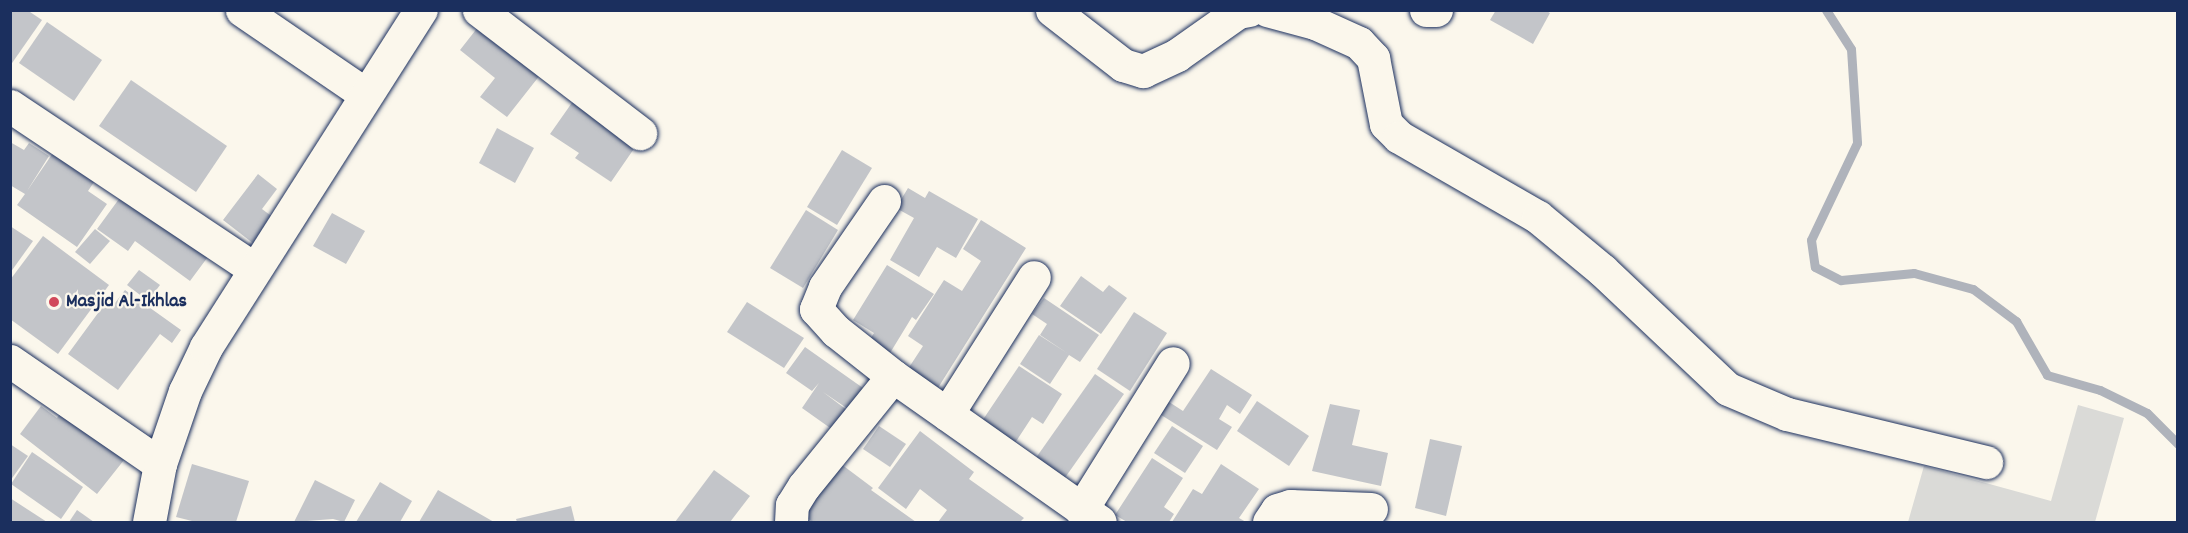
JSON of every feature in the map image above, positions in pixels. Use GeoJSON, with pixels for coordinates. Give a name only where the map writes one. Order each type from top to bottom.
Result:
{"type":"FeatureCollection","features":[{"type":"Feature","properties":{"kind":"street"},"geometry":{"type":"LineString","coordinates":[[242,10],[365,94]]}},
{"type":"Feature","properties":{"kind":"street"},"geometry":{"type":"LineString","coordinates":[[149,522],[160,464],[189,382],[254,269],[365,94],[422,10]]}},
{"type":"Feature","properties":{"kind":"street"},"geometry":{"type":"LineString","coordinates":[[479,10],[640,134]]}},
{"type":"Feature","properties":{"kind":"street"},"geometry":{"type":"LineString","coordinates":[[1052,10],[1123,65],[1143,71],[1178,55],[1238,12],[1250,10]]}},
{"type":"Feature","properties":{"kind":"street"},"geometry":{"type":"LineString","coordinates":[[1267,10],[1315,23],[1359,42],[1373,58],[1386,124],[1399,137],[1538,217],[1602,270],[1728,389],[1787,414],[1986,462]]}},
{"type":"Feature","properties":{"kind":"street"},"geometry":{"type":"LineString","coordinates":[[1426,10],[1436,10]]}},
{"type":"Feature","properties":{"kind":"street"},"geometry":{"type":"LineString","coordinates":[[10,106],[254,269]]}},
{"type":"Feature","properties":{"kind":"street"},"geometry":{"type":"LineString","coordinates":[[884,201],[825,287],[816,309],[836,331],[893,376],[1090,516],[1173,363]]}},
{"type":"Feature","properties":{"kind":"street"},"geometry":{"type":"LineString","coordinates":[[947,414],[1034,277]]}},
{"type":"Feature","properties":{"kind":"street"},"geometry":{"type":"LineString","coordinates":[[10,361],[160,464]]}},
{"type":"Feature","properties":{"kind":"street"},"geometry":{"type":"LineString","coordinates":[[790,522],[792,505],[804,486],[893,376]]}},
{"type":"Feature","properties":{"kind":"street"},"geometry":{"type":"LineString","coordinates":[[1269,522],[1277,510],[1290,506],[1371,509]]}},
{"type":"Feature","properties":{"kind":"shaded area"},"geometry":{"type":"Polygon","coordinates":[[[2078,405],[2124,418],[2095,522],[1908,522],[1924,466],[2051,501],[2078,405]]]}},
{"type":"Feature","properties":{"kind":"building"},"geometry":{"type":"Polygon","coordinates":[[[10,10],[27,10],[42,20],[10,66],[10,10]]]}},
{"type":"Feature","properties":{"kind":"building"},"geometry":{"type":"Polygon","coordinates":[[[1496,10],[1545,10],[1550,13],[1533,44],[1490,20],[1496,10]]]}},
{"type":"Feature","properties":{"kind":"building"},"geometry":{"type":"Polygon","coordinates":[[[47,22],[102,60],[74,101],[19,63],[47,22]]]}},
{"type":"Feature","properties":{"kind":"building"},"geometry":{"type":"Polygon","coordinates":[[[482,22],[544,70],[507,117],[480,97],[495,78],[460,50],[482,22]]]}},
{"type":"Feature","properties":{"kind":"building"},"geometry":{"type":"Polygon","coordinates":[[[131,80],[227,146],[196,192],[99,126],[131,80]]]}},
{"type":"Feature","properties":{"kind":"building"},"geometry":{"type":"Polygon","coordinates":[[[576,97],[640,140],[611,182],[575,158],[579,153],[550,134],[576,97]]]}},
{"type":"Feature","properties":{"kind":"building"},"geometry":{"type":"Polygon","coordinates":[[[497,128],[534,148],[515,183],[479,163],[497,128]]]}},
{"type":"Feature","properties":{"kind":"building"},"geometry":{"type":"Polygon","coordinates":[[[10,142],[24,150],[29,143],[49,156],[27,191],[57,147],[98,176],[88,191],[107,204],[77,247],[17,205],[25,194],[10,185],[10,142]]]}},
{"type":"Feature","properties":{"kind":"building"},"geometry":{"type":"Polygon","coordinates":[[[842,150],[872,168],[837,225],[807,207],[842,150]]]}},
{"type":"Feature","properties":{"kind":"building"},"geometry":{"type":"Polygon","coordinates":[[[258,174],[277,189],[262,209],[282,224],[262,250],[223,220],[258,174]]]}},
{"type":"Feature","properties":{"kind":"building"},"geometry":{"type":"Polygon","coordinates":[[[127,188],[213,250],[190,281],[135,241],[128,251],[97,229],[127,188]]]}},
{"type":"Feature","properties":{"kind":"building"},"geometry":{"type":"Polygon","coordinates":[[[908,188],[925,198],[929,191],[978,219],[956,258],[937,247],[919,277],[890,260],[914,218],[896,208],[908,188]]]}},
{"type":"Feature","properties":{"kind":"building"},"geometry":{"type":"Polygon","coordinates":[[[806,210],[838,230],[803,288],[770,268],[806,210]]]}},
{"type":"Feature","properties":{"kind":"building"},"geometry":{"type":"Polygon","coordinates":[[[332,213],[365,231],[346,264],[313,246],[332,213]]]}},
{"type":"Feature","properties":{"kind":"building"},"geometry":{"type":"Polygon","coordinates":[[[981,220],[1026,248],[936,391],[906,372],[923,346],[908,336],[944,280],[962,291],[981,261],[963,249],[981,220]]]}},
{"type":"Feature","properties":{"kind":"building"},"geometry":{"type":"Polygon","coordinates":[[[10,226],[33,241],[10,273],[10,226]]]}},
{"type":"Feature","properties":{"kind":"building"},"geometry":{"type":"Polygon","coordinates":[[[95,229],[110,241],[90,264],[75,252],[95,229]]]}},
{"type":"Feature","properties":{"kind":"building","name":"Masjid Al-Ikhlas"},"geometry":{"type":"Polygon","coordinates":[[[43,236],[109,285],[58,354],[10,319],[10,280],[43,236]]]}},
{"type":"Feature","properties":{"kind":"building"},"geometry":{"type":"Polygon","coordinates":[[[887,265],[934,294],[916,320],[912,317],[887,358],[866,346],[874,333],[853,320],[887,265]]]}},
{"type":"Feature","properties":{"kind":"building"},"geometry":{"type":"Polygon","coordinates":[[[139,270],[160,285],[148,301],[127,285],[139,270]]]}},
{"type":"Feature","properties":{"kind":"building"},"geometry":{"type":"Polygon","coordinates":[[[1081,276],[1103,292],[1109,285],[1127,298],[1101,334],[1060,306],[1081,276]]]}},
{"type":"Feature","properties":{"kind":"building"},"geometry":{"type":"Polygon","coordinates":[[[125,290],[181,330],[172,343],[160,334],[118,390],[68,354],[109,298],[115,303],[125,290]]]}},
{"type":"Feature","properties":{"kind":"building"},"geometry":{"type":"Polygon","coordinates":[[[1044,298],[1099,335],[1080,362],[1069,355],[1050,384],[1020,364],[1039,335],[1067,353],[1040,335],[1047,324],[1032,314],[1044,298]]]}},
{"type":"Feature","properties":{"kind":"building"},"geometry":{"type":"Polygon","coordinates":[[[747,302],[804,338],[784,368],[727,332],[747,302]]]}},
{"type":"Feature","properties":{"kind":"building"},"geometry":{"type":"Polygon","coordinates":[[[1134,312],[1167,333],[1130,391],[1097,369],[1134,312]]]}},
{"type":"Feature","properties":{"kind":"building"},"geometry":{"type":"Polygon","coordinates":[[[805,347],[863,388],[848,409],[823,392],[847,410],[833,430],[802,408],[819,383],[812,391],[786,373],[805,347]]]}},
{"type":"Feature","properties":{"kind":"building"},"geometry":{"type":"Polygon","coordinates":[[[1019,366],[1062,394],[1043,424],[1032,417],[1013,446],[980,424],[1019,366]]]}},
{"type":"Feature","properties":{"kind":"building"},"geometry":{"type":"Polygon","coordinates":[[[1211,369],[1252,395],[1240,414],[1227,405],[1219,419],[1232,427],[1217,450],[1158,413],[1166,400],[1183,411],[1211,369]]]}},
{"type":"Feature","properties":{"kind":"building"},"geometry":{"type":"Polygon","coordinates":[[[1095,374],[1124,394],[1062,482],[1033,462],[1095,374]]]}},
{"type":"Feature","properties":{"kind":"building"},"geometry":{"type":"Polygon","coordinates":[[[1257,401],[1309,436],[1289,466],[1237,431],[1257,401]]]}},
{"type":"Feature","properties":{"kind":"building"},"geometry":{"type":"Polygon","coordinates":[[[1330,404],[1360,410],[1352,445],[1388,453],[1381,486],[1312,471],[1330,404]]]}},
{"type":"Feature","properties":{"kind":"building"},"geometry":{"type":"Polygon","coordinates":[[[41,406],[57,418],[62,411],[124,460],[97,494],[20,434],[41,406]]]}},
{"type":"Feature","properties":{"kind":"building"},"geometry":{"type":"Polygon","coordinates":[[[879,426],[906,444],[890,467],[863,449],[879,426]]]}},
{"type":"Feature","properties":{"kind":"building"},"geometry":{"type":"Polygon","coordinates":[[[1172,426],[1203,446],[1185,473],[1154,453],[1172,426]]]}},
{"type":"Feature","properties":{"kind":"building"},"geometry":{"type":"Polygon","coordinates":[[[920,431],[974,472],[969,479],[1024,518],[1020,522],[938,522],[947,510],[920,489],[906,509],[878,488],[920,431]]]}},
{"type":"Feature","properties":{"kind":"building"},"geometry":{"type":"Polygon","coordinates":[[[1430,439],[1462,446],[1446,516],[1415,508],[1430,439]]]}},
{"type":"Feature","properties":{"kind":"building"},"geometry":{"type":"Polygon","coordinates":[[[10,444],[28,456],[10,481],[10,444]]]}},
{"type":"Feature","properties":{"kind":"building"},"geometry":{"type":"Polygon","coordinates":[[[32,452],[83,487],[61,519],[11,484],[32,452]]]}},
{"type":"Feature","properties":{"kind":"building"},"geometry":{"type":"Polygon","coordinates":[[[1152,458],[1183,478],[1164,507],[1174,514],[1169,522],[1127,522],[1115,515],[1152,458]]]}},
{"type":"Feature","properties":{"kind":"building"},"geometry":{"type":"Polygon","coordinates":[[[837,461],[873,488],[871,490],[916,522],[813,522],[804,516],[837,461]]]}},
{"type":"Feature","properties":{"kind":"building"},"geometry":{"type":"Polygon","coordinates":[[[192,464],[249,481],[236,522],[196,522],[176,517],[192,464]]]}},
{"type":"Feature","properties":{"kind":"building"},"geometry":{"type":"Polygon","coordinates":[[[1221,464],[1259,489],[1239,518],[1246,522],[1172,522],[1193,489],[1202,494],[1221,464]]]}},
{"type":"Feature","properties":{"kind":"building"},"geometry":{"type":"Polygon","coordinates":[[[714,470],[750,496],[730,522],[675,522],[714,470]]]}},
{"type":"Feature","properties":{"kind":"building"},"geometry":{"type":"Polygon","coordinates":[[[315,480],[355,500],[344,522],[333,519],[294,522],[315,480]]]}},
{"type":"Feature","properties":{"kind":"building"},"geometry":{"type":"Polygon","coordinates":[[[380,482],[412,501],[400,522],[356,522],[380,482]]]}},
{"type":"Feature","properties":{"kind":"building"},"geometry":{"type":"Polygon","coordinates":[[[438,490],[494,522],[419,522],[438,490]]]}},
{"type":"Feature","properties":{"kind":"building"},"geometry":{"type":"Polygon","coordinates":[[[10,498],[47,522],[10,522],[10,498]]]}},
{"type":"Feature","properties":{"kind":"building"},"geometry":{"type":"Polygon","coordinates":[[[571,506],[575,522],[517,522],[516,519],[571,506]]]}},
{"type":"Feature","properties":{"kind":"building"},"geometry":{"type":"Polygon","coordinates":[[[77,510],[94,522],[69,522],[77,510]]]}},
{"type":"Feature","properties":{"kind":"waterway"},"geometry":{"type":"LineString","coordinates":[[1826,10],[1851,49],[1857,143],[1811,240],[1815,267],[1841,280],[1914,273],[1973,289],[2016,321],[2047,375],[2100,390],[2147,413],[2178,444]]}},
{"type":"Feature","properties":{"kind":"place","name":"Masjid Al-Ikhlas"},"geometry":{"type":"Point","coordinates":[54,302]}}]}
